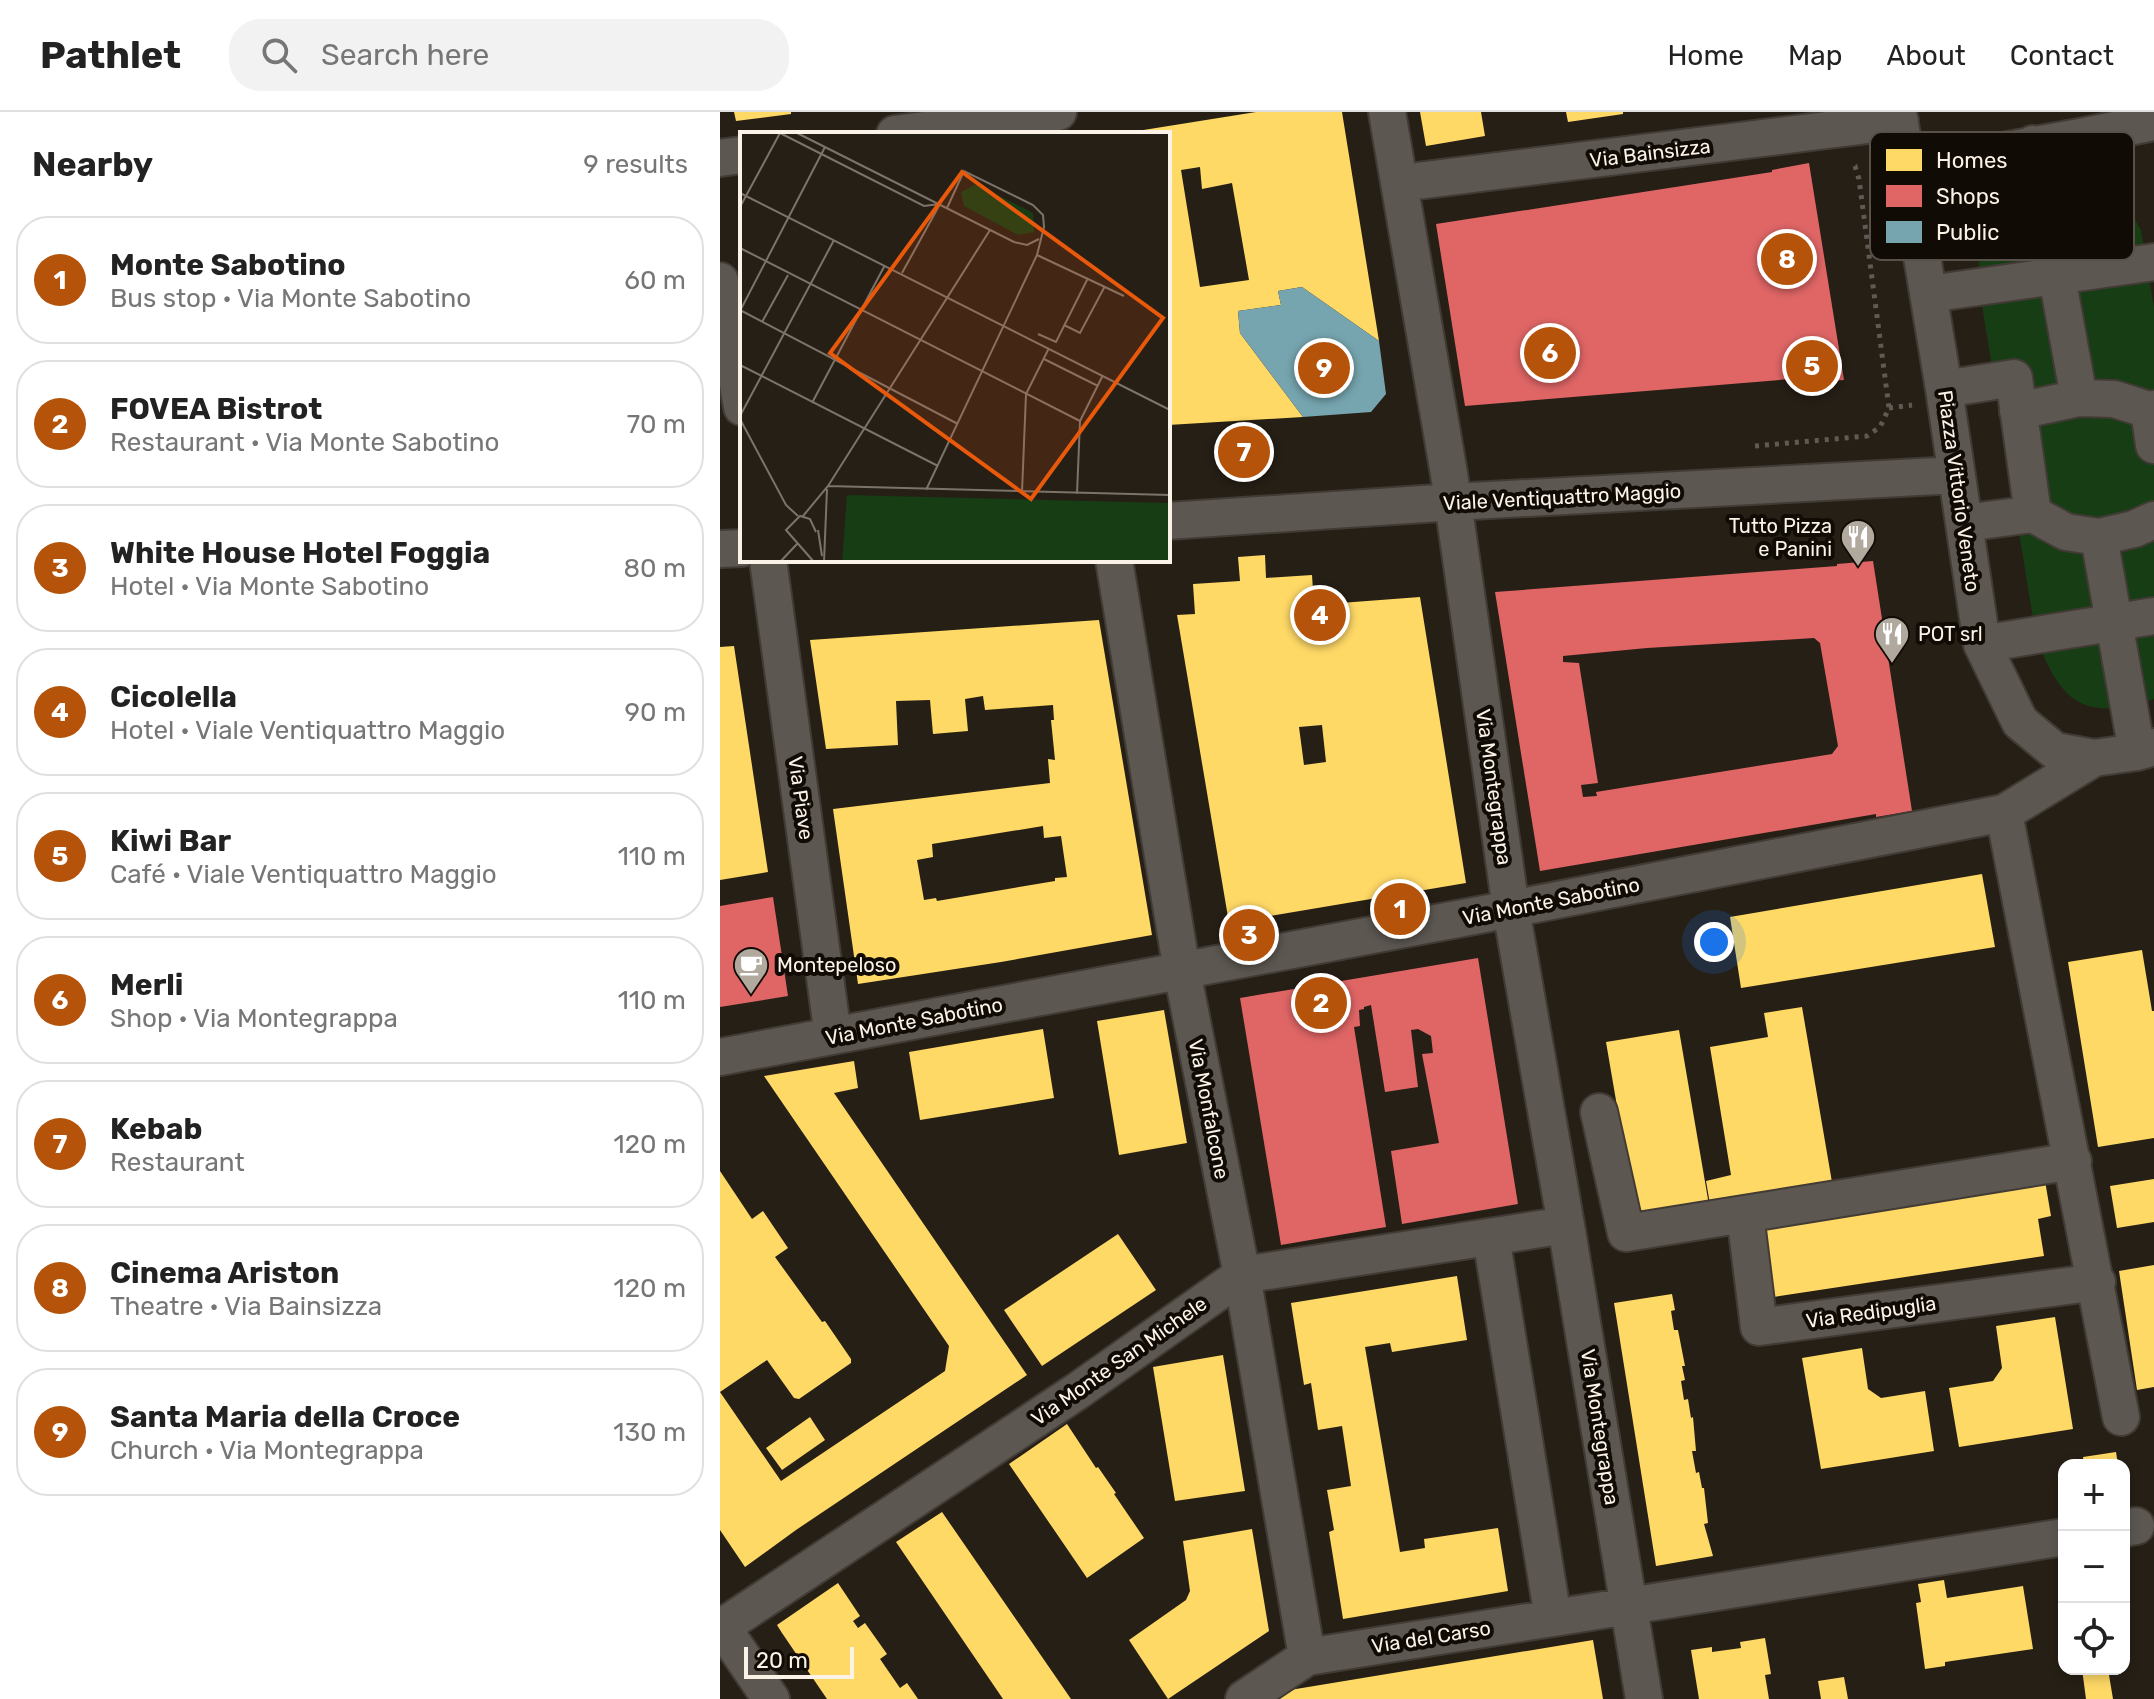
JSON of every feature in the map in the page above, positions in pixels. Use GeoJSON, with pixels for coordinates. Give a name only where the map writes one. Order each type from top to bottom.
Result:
{"type":"FeatureCollection","features":[{"type":"Feature","properties":{"kind":"street"},"geometry":{"type":"LineString","coordinates":[[910,132],[1056,112],[1058,132]]}},
{"type":"Feature","properties":{"kind":"street","name":"Via Montegrappa"},"geometry":{"type":"LineString","coordinates":[[1387,112],[1453,502],[1511,909],[1644,1699]]}},
{"type":"Feature","properties":{"kind":"street","name":"Via Bainsizza"},"geometry":{"type":"LineString","coordinates":[[1401,183],[1824,131],[1896,115]]}},
{"type":"Feature","properties":{"kind":"street"},"geometry":{"type":"LineString","coordinates":[[2105,132],[2154,122]]}},
{"type":"Feature","properties":{"kind":"street"},"geometry":{"type":"LineString","coordinates":[[720,158],[740,155]]}},
{"type":"Feature","properties":{"kind":"street","name":"Piazza Vittorio Veneto"},"geometry":{"type":"LineString","coordinates":[[1923,260],[1982,644],[2020,722],[2055,751],[2094,758],[2146,750]]}},
{"type":"Feature","properties":{"kind":"street"},"geometry":{"type":"LineString","coordinates":[[2053,260],[2079,398]]}},
{"type":"Feature","properties":{"kind":"street"},"geometry":{"type":"LineString","coordinates":[[1929,294],[2154,262]]}},
{"type":"Feature","properties":{"kind":"street"},"geometry":{"type":"LineString","coordinates":[[720,281],[740,396]]}},
{"type":"Feature","properties":{"kind":"street"},"geometry":{"type":"LineString","coordinates":[[1944,389],[2014,378],[2033,514]]}},
{"type":"Feature","properties":{"kind":"street"},"geometry":{"type":"LineString","coordinates":[[2018,411],[2079,398],[2114,399],[2152,421]]}},
{"type":"Feature","properties":{"kind":"street","name":"Viale Ventiquattro Maggio"},"geometry":{"type":"LineString","coordinates":[[1170,521],[1956,475]]}},
{"type":"Feature","properties":{"kind":"street"},"geometry":{"type":"LineString","coordinates":[[1964,523],[2033,514],[2066,532],[2099,537],[2134,529],[2154,520]]}},
{"type":"Feature","properties":{"kind":"street"},"geometry":{"type":"LineString","coordinates":[[2099,537],[2114,623],[2146,750]]}},
{"type":"Feature","properties":{"kind":"street"},"geometry":{"type":"LineString","coordinates":[[720,549],[740,548]]}},
{"type":"Feature","properties":{"kind":"street","name":"Via Piave"},"geometry":{"type":"LineString","coordinates":[[768,562],[833,1036]]}},
{"type":"Feature","properties":{"kind":"street","name":"Via Monfalcone"},"geometry":{"type":"LineString","coordinates":[[1114,562],[1182,971],[1242,1275],[1307,1657]]}},
{"type":"Feature","properties":{"kind":"street"},"geometry":{"type":"LineString","coordinates":[[1982,644],[2154,616]]}},
{"type":"Feature","properties":{"kind":"street","name":"Piazza Vittorio Veneto"},"geometry":{"type":"LineString","coordinates":[[2004,813],[2094,758]]}},
{"type":"Feature","properties":{"kind":"street"},"geometry":{"type":"LineString","coordinates":[[2004,813],[2121,1417]]}},
{"type":"Feature","properties":{"kind":"street","name":"Via Monte Sabotino"},"geometry":{"type":"LineString","coordinates":[[720,1057],[2004,813]]}},
{"type":"Feature","properties":{"kind":"street"},"geometry":{"type":"LineString","coordinates":[[1599,1112],[1626,1233],[2073,1161]]}},
{"type":"Feature","properties":{"kind":"street","name":"Via Redipuglia"},"geometry":{"type":"LineString","coordinates":[[1745,1214],[1759,1327],[2097,1282]]}},
{"type":"Feature","properties":{"kind":"street","name":"Via Monte San Michele"},"geometry":{"type":"LineString","coordinates":[[721,1626],[1076,1392],[1242,1275],[1566,1225]]}},
{"type":"Feature","properties":{"kind":"street"},"geometry":{"type":"LineString","coordinates":[[1491,1237],[1553,1618]]}},
{"type":"Feature","properties":{"kind":"street","name":"Via del Carso"},"geometry":{"type":"LineString","coordinates":[[1244,1699],[1307,1657],[2058,1538]]}},
{"type":"Feature","properties":{"kind":"street"},"geometry":{"type":"LineString","coordinates":[[721,1626],[771,1699]]}},
{"type":"Feature","properties":{"kind":"path"},"geometry":{"type":"LineString","coordinates":[[1824,131],[1831,145],[1855,166],[1859,179],[1889,408]]}},
{"type":"Feature","properties":{"kind":"green space"},"geometry":{"type":"Polygon","coordinates":[[[2134,218],[2141,230],[2154,308],[2154,699],[2130,706],[2092,707],[2066,692],[2045,660],[2036,637],[1979,287],[1979,260],[2134,260],[2134,218]]]}},
{"type":"Feature","properties":{"kind":"building: Homes"},"geometry":{"type":"Polygon","coordinates":[[[734,112],[791,112],[791,114],[736,121],[734,112]]]}},
{"type":"Feature","properties":{"kind":"building: Homes"},"geometry":{"type":"Polygon","coordinates":[[[1256,112],[1342,112],[1379,341],[1302,287],[1278,291],[1281,305],[1238,311],[1240,333],[1303,417],[1170,425],[1170,132],[1131,132],[1256,112]],[[1200,167],[1181,170],[1200,287],[1249,280],[1232,183],[1202,189],[1200,167]]]}},
{"type":"Feature","properties":{"kind":"building: Homes"},"geometry":{"type":"Polygon","coordinates":[[[1420,112],[1481,112],[1485,136],[1426,146],[1420,112]]]}},
{"type":"Feature","properties":{"kind":"building: Homes"},"geometry":{"type":"Polygon","coordinates":[[[1566,112],[1623,112],[1623,114],[1568,122],[1566,112]]]}},
{"type":"Feature","properties":{"kind":"building: Homes"},"geometry":{"type":"Polygon","coordinates":[[[1265,555],[1266,578],[1312,575],[1314,605],[1420,597],[1466,883],[1229,923],[1177,615],[1195,614],[1193,584],[1240,581],[1238,557],[1265,555]],[[1322,725],[1299,727],[1304,765],[1326,762],[1322,725]]]}},
{"type":"Feature","properties":{"kind":"building: Homes"},"geometry":{"type":"Polygon","coordinates":[[[1099,620],[1152,935],[858,984],[833,809],[1050,783],[1048,759],[1055,760],[1051,720],[1054,720],[1053,705],[985,710],[983,696],[965,699],[968,731],[933,734],[930,700],[896,701],[898,745],[826,749],[810,640],[1099,620]],[[1043,826],[932,844],[933,857],[917,860],[924,900],[936,898],[937,901],[1067,877],[1061,836],[1044,838],[1043,826]]]}},
{"type":"Feature","properties":{"kind":"building: Homes"},"geometry":{"type":"Polygon","coordinates":[[[734,646],[768,872],[720,880],[720,647],[734,646]]]}},
{"type":"Feature","properties":{"kind":"building: Homes"},"geometry":{"type":"Polygon","coordinates":[[[1982,874],[1995,947],[1741,988],[1730,917],[1982,874]]]}},
{"type":"Feature","properties":{"kind":"building: Homes"},"geometry":{"type":"Polygon","coordinates":[[[2142,950],[2154,1011],[2154,1138],[2098,1147],[2068,962],[2142,950]]]}},
{"type":"Feature","properties":{"kind":"building: Homes"},"geometry":{"type":"Polygon","coordinates":[[[1802,1007],[1833,1188],[1711,1210],[1706,1181],[1731,1175],[1710,1047],[1768,1037],[1764,1013],[1802,1007]]]}},
{"type":"Feature","properties":{"kind":"building: Homes"},"geometry":{"type":"Polygon","coordinates":[[[1164,1010],[1187,1143],[1119,1155],[1097,1021],[1164,1010]]]}},
{"type":"Feature","properties":{"kind":"building: Homes"},"geometry":{"type":"Polygon","coordinates":[[[1043,1029],[1054,1098],[920,1120],[909,1052],[1043,1029]]]}},
{"type":"Feature","properties":{"kind":"building: Homes"},"geometry":{"type":"Polygon","coordinates":[[[1679,1030],[1710,1211],[1637,1223],[1606,1042],[1679,1030]]]}},
{"type":"Feature","properties":{"kind":"building: Homes"},"geometry":{"type":"Polygon","coordinates":[[[854,1061],[858,1088],[834,1093],[1027,1375],[745,1567],[720,1530],[720,1392],[781,1481],[945,1371],[949,1346],[764,1076],[854,1061]]]}},
{"type":"Feature","properties":{"kind":"building: Homes"},"geometry":{"type":"Polygon","coordinates":[[[2043,1169],[2051,1216],[2038,1219],[2044,1256],[1767,1298],[1756,1231],[1997,1190],[2043,1169]]]}},
{"type":"Feature","properties":{"kind":"building: Homes"},"geometry":{"type":"Polygon","coordinates":[[[720,1171],[752,1219],[763,1211],[788,1248],[775,1257],[822,1322],[825,1321],[851,1363],[799,1399],[794,1398],[767,1360],[720,1392],[720,1171]]]}},
{"type":"Feature","properties":{"kind":"building: Homes"},"geometry":{"type":"Polygon","coordinates":[[[2154,1179],[2154,1222],[2117,1228],[2110,1186],[2154,1179]]]}},
{"type":"Feature","properties":{"kind":"building: Homes"},"geometry":{"type":"Polygon","coordinates":[[[1118,1234],[1156,1290],[1042,1366],[1004,1310],[1118,1234]]]}},
{"type":"Feature","properties":{"kind":"building: Homes"},"geometry":{"type":"Polygon","coordinates":[[[2154,1265],[2154,1387],[2137,1390],[2119,1271],[2154,1265]]]}},
{"type":"Feature","properties":{"kind":"building: Homes"},"geometry":{"type":"Polygon","coordinates":[[[1457,1276],[1467,1340],[1392,1352],[1390,1343],[1365,1347],[1400,1552],[1425,1548],[1424,1539],[1498,1528],[1508,1591],[1343,1619],[1329,1532],[1334,1530],[1327,1490],[1351,1486],[1342,1426],[1318,1430],[1311,1383],[1304,1385],[1291,1303],[1457,1276]]]}},
{"type":"Feature","properties":{"kind":"building: Homes"},"geometry":{"type":"Polygon","coordinates":[[[1672,1294],[1674,1330],[1678,1330],[1685,1366],[1682,1366],[1685,1380],[1681,1381],[1684,1400],[1688,1399],[1693,1417],[1696,1451],[1692,1451],[1696,1473],[1699,1472],[1704,1488],[1708,1523],[1704,1524],[1713,1556],[1656,1566],[1614,1303],[1672,1294]]]}},
{"type":"Feature","properties":{"kind":"building: Homes"},"geometry":{"type":"Polygon","coordinates":[[[2055,1317],[2073,1429],[1959,1447],[1949,1388],[1993,1381],[2002,1368],[1996,1326],[2055,1317]]]}},
{"type":"Feature","properties":{"kind":"building: Homes"},"geometry":{"type":"Polygon","coordinates":[[[1862,1348],[1868,1389],[1881,1398],[1925,1391],[1934,1451],[1821,1469],[1802,1358],[1862,1348]]]}},
{"type":"Feature","properties":{"kind":"building: Homes"},"geometry":{"type":"Polygon","coordinates":[[[1223,1355],[1245,1491],[1175,1501],[1153,1367],[1223,1355]]]}},
{"type":"Feature","properties":{"kind":"building: Homes"},"geometry":{"type":"Polygon","coordinates":[[[810,1417],[825,1440],[782,1470],[766,1448],[810,1417]]]}},
{"type":"Feature","properties":{"kind":"building: Homes"},"geometry":{"type":"Polygon","coordinates":[[[1067,1424],[1144,1538],[1087,1578],[1009,1464],[1067,1424]]]}},
{"type":"Feature","properties":{"kind":"building: Homes"},"geometry":{"type":"Polygon","coordinates":[[[2116,1452],[2117,1459],[2083,1459],[2116,1452]]]}},
{"type":"Feature","properties":{"kind":"building: Homes"},"geometry":{"type":"Polygon","coordinates":[[[942,1512],[1071,1699],[1003,1699],[896,1542],[942,1512]]]}},
{"type":"Feature","properties":{"kind":"building: Homes"},"geometry":{"type":"Polygon","coordinates":[[[1252,1529],[1269,1631],[1168,1699],[1129,1640],[1186,1600],[1190,1591],[1183,1541],[1252,1529]]]}},
{"type":"Feature","properties":{"kind":"building: Homes"},"geometry":{"type":"Polygon","coordinates":[[[1944,1580],[1947,1598],[2023,1586],[2033,1649],[1945,1662],[1945,1666],[1925,1669],[1916,1603],[1921,1602],[1918,1584],[1944,1580]]]}},
{"type":"Feature","properties":{"kind":"building: Homes"},"geometry":{"type":"Polygon","coordinates":[[[838,1583],[860,1616],[853,1621],[858,1628],[865,1623],[887,1654],[880,1659],[900,1688],[907,1683],[918,1699],[827,1699],[777,1625],[838,1583]]]}},
{"type":"Feature","properties":{"kind":"building: Homes"},"geometry":{"type":"Polygon","coordinates":[[[1765,1638],[1771,1674],[1765,1675],[1769,1699],[1699,1699],[1691,1650],[1712,1647],[1712,1652],[1741,1648],[1740,1642],[1765,1638]]]}},
{"type":"Feature","properties":{"kind":"building: Homes"},"geometry":{"type":"Polygon","coordinates":[[[1593,1640],[1603,1699],[1276,1699],[1290,1690],[1593,1640]]]}},
{"type":"Feature","properties":{"kind":"building: Homes"},"geometry":{"type":"Polygon","coordinates":[[[2083,1675],[2109,1675],[2113,1699],[2086,1699],[2083,1675]]]}},
{"type":"Feature","properties":{"kind":"building: Homes"},"geometry":{"type":"Polygon","coordinates":[[[1844,1677],[1848,1699],[1821,1699],[1818,1681],[1844,1677]]]}},
{"type":"Feature","properties":{"kind":"building: Shops"},"geometry":{"type":"Polygon","coordinates":[[[1809,163],[1844,380],[1803,383],[1803,378],[1465,406],[1436,224],[1772,172],[1809,163]]]}},
{"type":"Feature","properties":{"kind":"building: Shops"},"geometry":{"type":"Polygon","coordinates":[[[1873,561],[1912,811],[1876,817],[1876,814],[1540,871],[1495,592],[1873,561]],[[1814,638],[1563,656],[1563,662],[1579,663],[1598,783],[1581,785],[1583,797],[1597,796],[1596,792],[1832,754],[1838,746],[1820,643],[1814,638]]]}},
{"type":"Feature","properties":{"kind":"building: Shops"},"geometry":{"type":"Polygon","coordinates":[[[773,897],[788,996],[720,1007],[720,906],[773,897]]]}},
{"type":"Feature","properties":{"kind":"building: Shops"},"geometry":{"type":"Polygon","coordinates":[[[1478,958],[1518,1204],[1402,1224],[1391,1151],[1439,1143],[1422,1054],[1433,1053],[1431,1036],[1418,1029],[1411,1030],[1418,1087],[1385,1092],[1371,1005],[1359,1010],[1360,1026],[1354,1027],[1386,1227],[1281,1245],[1240,998],[1478,958]]]}},
{"type":"Feature","properties":{"kind":"building: Public"},"geometry":{"type":"Polygon","coordinates":[[[1302,287],[1379,341],[1386,394],[1371,412],[1303,417],[1240,333],[1238,311],[1281,305],[1278,291],[1302,287]]]}},
{"type":"Feature","properties":{"kind":"place","name":"Cinema Ariston"},"geometry":{"type":"Point","coordinates":[1787,259]}},
{"type":"Feature","properties":{"kind":"place","name":"Merli"},"geometry":{"type":"Point","coordinates":[1550,353]}},
{"type":"Feature","properties":{"kind":"place","name":"Kiwi Bar"},"geometry":{"type":"Point","coordinates":[1812,366]}},
{"type":"Feature","properties":{"kind":"place","name":"Santa Maria della Croce"},"geometry":{"type":"Point","coordinates":[1324,368]}},
{"type":"Feature","properties":{"kind":"place","name":"Kebab"},"geometry":{"type":"Point","coordinates":[1244,452]}},
{"type":"Feature","properties":{"kind":"place","name":"Tutto Pizza e Panini"},"geometry":{"type":"Point","coordinates":[1858,568]}},
{"type":"Feature","properties":{"kind":"place","name":"Cicolella"},"geometry":{"type":"Point","coordinates":[1320,615]}},
{"type":"Feature","properties":{"kind":"place","name":"POT srl"},"geometry":{"type":"Point","coordinates":[1892,665]}},
{"type":"Feature","properties":{"kind":"place","name":"Monte Sabotino"},"geometry":{"type":"Point","coordinates":[1400,909]}},
{"type":"Feature","properties":{"kind":"place","name":"White House Hotel Foggia"},"geometry":{"type":"Point","coordinates":[1249,935]}},
{"type":"Feature","properties":{"kind":"place","name":"Montepeloso"},"geometry":{"type":"Point","coordinates":[751,996]}},
{"type":"Feature","properties":{"kind":"place","name":"FOVEA Bistrot"},"geometry":{"type":"Point","coordinates":[1321,1003]}}]}
